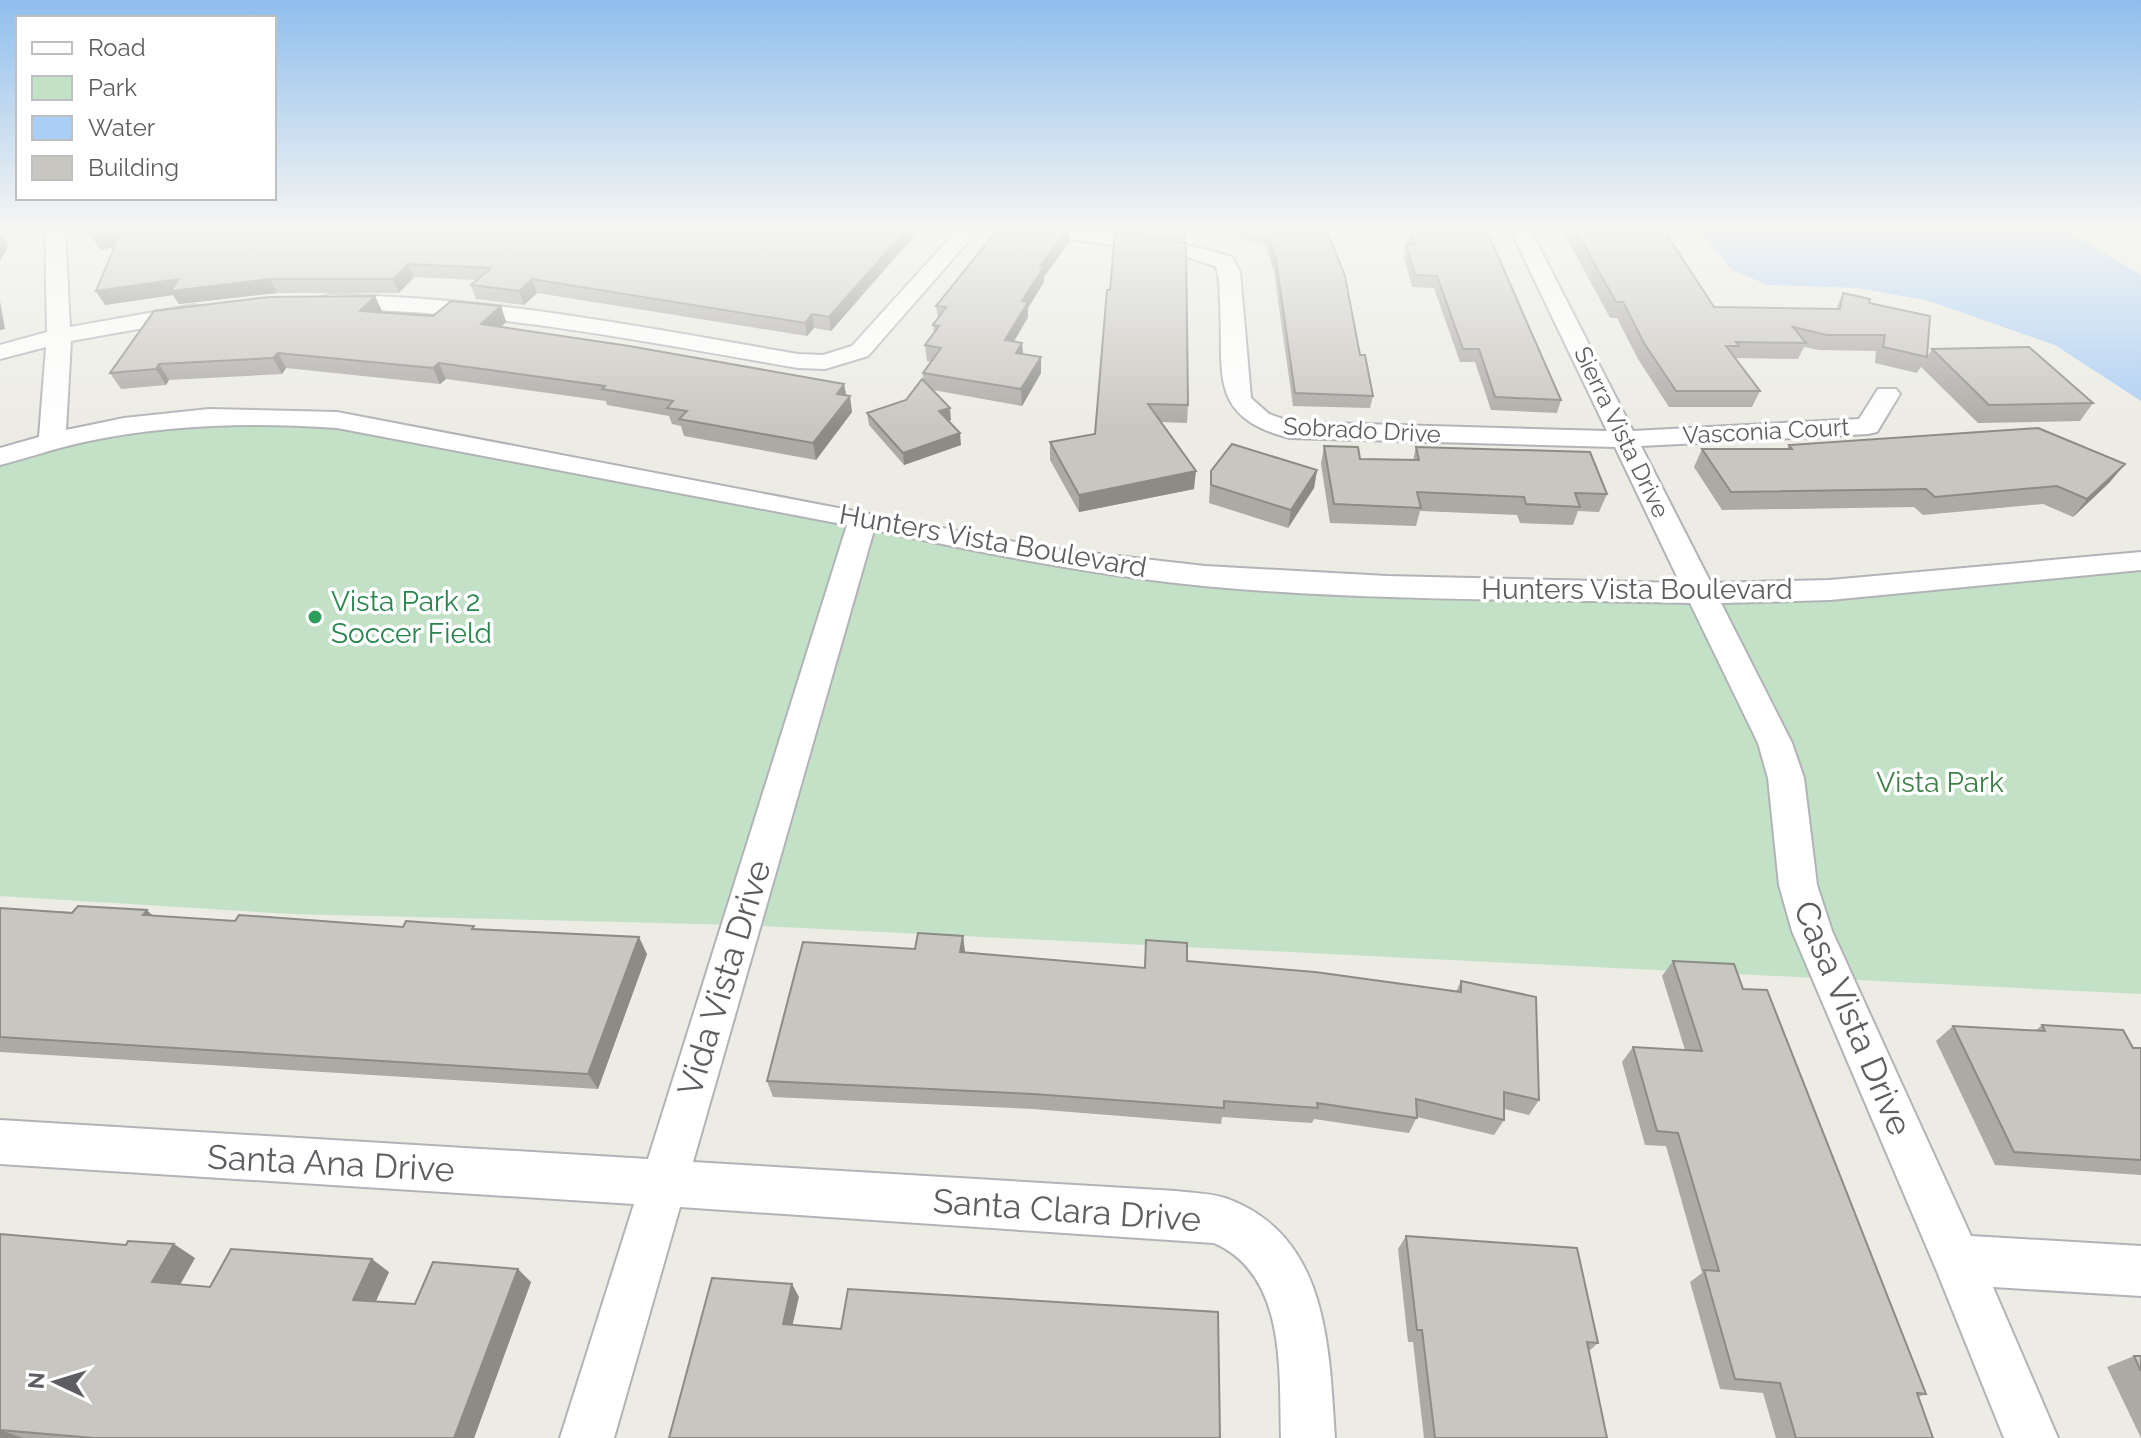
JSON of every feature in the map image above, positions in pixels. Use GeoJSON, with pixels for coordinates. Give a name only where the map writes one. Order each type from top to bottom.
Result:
{"type":"FeatureCollection","features":[{"type":"Feature","properties":{"kind":"street"},"geometry":{"type":"LineString","coordinates":[[52,439],[59,336],[58,296]]}},
{"type":"Feature","properties":{"kind":"street"},"geometry":{"type":"LineString","coordinates":[[302,303],[394,302],[462,308],[798,361],[825,362],[860,351],[909,296]]}},
{"type":"Feature","properties":{"kind":"street","name":"Sobrado Drive"},"geometry":{"type":"LineString","coordinates":[[1231,296],[1238,398],[1247,412],[1266,424],[1315,432],[1627,439]]}},
{"type":"Feature","properties":{"kind":"street","name":"Sierra Vista Drive"},"geometry":{"type":"LineString","coordinates":[[1554,296],[1700,593]]}},
{"type":"Feature","properties":{"kind":"street"},"geometry":{"type":"LineString","coordinates":[[0,352],[59,336],[213,310]]}},
{"type":"Feature","properties":{"kind":"street","name":"Vasconia Court"},"geometry":{"type":"LineString","coordinates":[[1627,439],[1868,426],[1887,394]]}},
{"type":"Feature","properties":{"kind":"street","name":"Hunters Vista Boulevard"},"geometry":{"type":"LineString","coordinates":[[0,457],[52,439],[150,422],[229,415],[337,420],[863,519],[1047,557],[1205,576],[1387,586],[1700,593],[1830,590],[2141,561]]}},
{"type":"Feature","properties":{"kind":"street","name":"Vida Vista Drive"},"geometry":{"type":"LineString","coordinates":[[587,1438],[863,519]]}},
{"type":"Feature","properties":{"kind":"street","name":"Casa Vista Drive"},"geometry":{"type":"LineString","coordinates":[[1700,593],[1775,743],[1786,778],[1798,885],[1812,931],[1957,1260],[2031,1438]]}},
{"type":"Feature","properties":{"kind":"street","name":"Santa Ana Drive"},"geometry":{"type":"LineString","coordinates":[[0,1142],[663,1183]]}},
{"type":"Feature","properties":{"kind":"street","name":"Santa Clara Drive"},"geometry":{"type":"LineString","coordinates":[[663,1183],[1176,1215],[1224,1222],[1260,1245],[1287,1282],[1300,1323],[1308,1438]]}},
{"type":"Feature","properties":{"kind":"street"},"geometry":{"type":"LineString","coordinates":[[1957,1260],[2141,1271]]}},
{"type":"Feature","properties":{"kind":"green space","name":"Vista Park"},"geometry":{"type":"Polygon","coordinates":[[[279,415],[1205,576],[1700,593],[2141,561],[2141,994],[740,925],[291,914],[0,896],[0,457],[52,439],[279,415]]]}},
{"type":"Feature","properties":{"kind":"water"},"geometry":{"type":"Polygon","coordinates":[[[1904,296],[2141,296],[2141,401],[2055,345],[1926,300],[1904,296]]]}},
{"type":"Feature","properties":{"kind":"building"},"geometry":{"type":"Polygon","coordinates":[[[375,296],[360,311],[433,316],[451,301],[501,306],[481,324],[629,346],[844,384],[837,394],[850,396],[813,443],[679,419],[687,411],[667,408],[673,401],[602,389],[605,386],[439,363],[433,368],[278,353],[273,358],[159,364],[156,369],[110,373],[154,311],[269,297],[375,296]]]}},
{"type":"Feature","properties":{"kind":"building"},"geometry":{"type":"Polygon","coordinates":[[[638,296],[848,296],[829,317],[812,314],[805,323],[638,296]]]}},
{"type":"Feature","properties":{"kind":"building"},"geometry":{"type":"Polygon","coordinates":[[[944,296],[1025,296],[1022,301],[1028,302],[1005,340],[1022,343],[1016,353],[1041,357],[1021,389],[923,373],[941,348],[925,345],[939,326],[933,325],[946,307],[936,306],[944,296]]]}},
{"type":"Feature","properties":{"kind":"building"},"geometry":{"type":"Polygon","coordinates":[[[1106,296],[1187,296],[1188,405],[1148,404],[1196,471],[1079,495],[1050,442],[1095,434],[1106,296]]]}},
{"type":"Feature","properties":{"kind":"building"},"geometry":{"type":"Polygon","coordinates":[[[1281,296],[1349,296],[1360,355],[1365,355],[1373,396],[1295,393],[1281,296]]]}},
{"type":"Feature","properties":{"kind":"building"},"geometry":{"type":"Polygon","coordinates":[[[1444,296],[1515,296],[1561,400],[1495,397],[1479,349],[1463,349],[1444,296]]]}},
{"type":"Feature","properties":{"kind":"building"},"geometry":{"type":"Polygon","coordinates":[[[1613,296],[1707,296],[1714,307],[1840,309],[1842,296],[1857,296],[1870,299],[1869,303],[1930,316],[1927,357],[1883,347],[1885,335],[1827,335],[1793,327],[1806,343],[1736,342],[1739,346],[1726,346],[1760,391],[1676,391],[1644,343],[1623,302],[1616,302],[1613,296]]]}},
{"type":"Feature","properties":{"kind":"building"},"geometry":{"type":"Polygon","coordinates":[[[2029,347],[2093,403],[1989,405],[1932,349],[2029,347]]]}},
{"type":"Feature","properties":{"kind":"building"},"geometry":{"type":"Polygon","coordinates":[[[922,379],[950,408],[939,411],[960,433],[903,453],[867,413],[906,400],[922,379]]]}},
{"type":"Feature","properties":{"kind":"building"},"geometry":{"type":"Polygon","coordinates":[[[2038,428],[2125,464],[2087,499],[2057,486],[1935,497],[1926,489],[1731,492],[1702,449],[1792,449],[1789,445],[2038,428]]]}},
{"type":"Feature","properties":{"kind":"building"},"geometry":{"type":"Polygon","coordinates":[[[1232,444],[1317,470],[1291,510],[1211,485],[1211,471],[1232,444]]]}},
{"type":"Feature","properties":{"kind":"building"},"geometry":{"type":"Polygon","coordinates":[[[1324,446],[1358,447],[1360,459],[1419,460],[1416,447],[1590,452],[1607,494],[1575,493],[1580,507],[1526,504],[1524,497],[1417,492],[1421,508],[1334,504],[1324,446]]]}},
{"type":"Feature","properties":{"kind":"building"},"geometry":{"type":"Polygon","coordinates":[[[78,906],[147,910],[143,915],[235,921],[239,915],[403,927],[406,921],[474,926],[472,929],[639,937],[588,1074],[0,1037],[0,908],[72,913],[78,906]]]}},
{"type":"Feature","properties":{"kind":"building"},"geometry":{"type":"Polygon","coordinates":[[[918,933],[963,936],[960,952],[1145,968],[1146,940],[1187,943],[1187,961],[1315,972],[1461,992],[1461,981],[1536,997],[1539,1100],[1504,1092],[1504,1120],[1416,1099],[1417,1118],[1317,1103],[1318,1108],[1224,1101],[1224,1108],[1033,1094],[767,1081],[803,942],[915,949],[918,933]]]}},
{"type":"Feature","properties":{"kind":"building"},"geometry":{"type":"Polygon","coordinates":[[[1673,961],[1734,964],[1743,989],[1767,990],[1926,1394],[1917,1393],[1933,1438],[1796,1438],[1780,1383],[1735,1379],[1704,1270],[1719,1271],[1678,1133],[1657,1131],[1633,1047],[1702,1051],[1673,961]]]}},
{"type":"Feature","properties":{"kind":"building"},"geometry":{"type":"Polygon","coordinates":[[[2042,1025],[2123,1030],[2133,1048],[2141,1048],[2141,1160],[2014,1152],[1953,1026],[2045,1031],[2042,1025]]]}},
{"type":"Feature","properties":{"kind":"building"},"geometry":{"type":"Polygon","coordinates":[[[0,1234],[126,1245],[128,1241],[174,1244],[152,1282],[210,1287],[231,1249],[372,1259],[353,1300],[415,1304],[433,1262],[518,1269],[454,1438],[94,1438],[0,1430],[0,1234]]]}},
{"type":"Feature","properties":{"kind":"building"},"geometry":{"type":"Polygon","coordinates":[[[1406,1236],[1577,1248],[1598,1343],[1587,1342],[1607,1438],[1435,1438],[1422,1330],[1417,1330],[1406,1236]]]}},
{"type":"Feature","properties":{"kind":"building"},"geometry":{"type":"Polygon","coordinates":[[[712,1278],[792,1284],[783,1324],[841,1329],[848,1289],[1218,1312],[1220,1438],[669,1438],[712,1278]]]}},
{"type":"Feature","properties":{"kind":"building"},"geometry":{"type":"Polygon","coordinates":[[[2134,1356],[2141,1356],[2141,1371],[2134,1356]]]}},
{"type":"Feature","properties":{"kind":"place","name":"Vista Park 2 Soccer Field"},"geometry":{"type":"Point","coordinates":[315,617]}}]}
